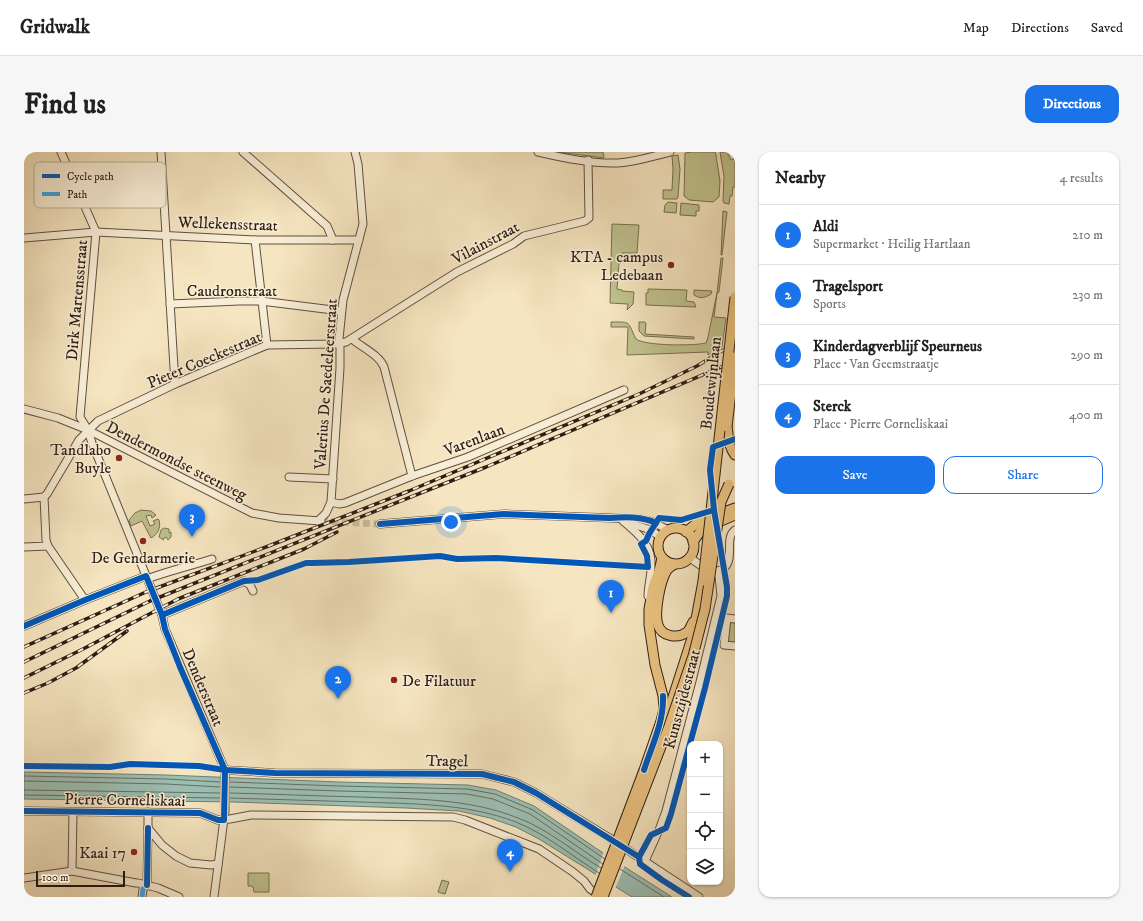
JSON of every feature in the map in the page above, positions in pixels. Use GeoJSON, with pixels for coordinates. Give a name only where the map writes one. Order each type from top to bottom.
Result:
{"type":"FeatureCollection","features":[{"type":"Feature","properties":{"kind":"main road","name":"Boudewijnlaan"},"geometry":{"type":"LineString","coordinates":[[648,771],[652,756],[674,698],[690,648],[696,623],[708,545],[735,297]]}},
{"type":"Feature","properties":{"kind":"main road","name":"Boudewijnlaan"},"geometry":{"type":"LineString","coordinates":[[735,357],[727,428],[728,442],[735,455]]}},
{"type":"Feature","properties":{"kind":"main road","name":"Boudewijnlaan"},"geometry":{"type":"LineString","coordinates":[[716,531],[718,491],[725,433],[727,428]]}},
{"type":"Feature","properties":{"kind":"main road","name":"Boudewijnlaan"},"geometry":{"type":"LineString","coordinates":[[648,771],[678,700],[696,643],[707,596],[721,502],[732,481]]}},
{"type":"Feature","properties":{"kind":"main road"},"geometry":{"type":"LineString","coordinates":[[686,532],[698,522],[735,508]]}},
{"type":"Feature","properties":{"kind":"main road"},"geometry":{"type":"LineString","coordinates":[[693,542],[702,528],[735,515]]}},
{"type":"Feature","properties":{"kind":"main road"},"geometry":{"type":"LineString","coordinates":[[677,528],[686,532],[690,535],[693,542],[693,551],[690,558],[682,563],[674,564],[662,558],[658,550],[660,537],[668,530],[677,528]]}},
{"type":"Feature","properties":{"kind":"main road"},"geometry":{"type":"LineString","coordinates":[[602,897],[648,771],[649,755],[664,709],[663,696],[651,642],[649,609],[653,587],[662,558]]}},
{"type":"Feature","properties":{"kind":"main road","name":"Boudewijnlaan"},"geometry":{"type":"LineString","coordinates":[[674,564],[668,569],[660,587],[657,620],[661,631],[667,635],[682,635],[688,631],[696,616]]}},
{"type":"Feature","properties":{"kind":"main road"},"geometry":{"type":"LineString","coordinates":[[596,897],[648,771]]}},
{"type":"Feature","properties":{"kind":"street","name":"Dirk Martensstraat"},"geometry":{"type":"LineString","coordinates":[[61,152],[65,162]]}},
{"type":"Feature","properties":{"kind":"street"},"geometry":{"type":"LineString","coordinates":[[161,152],[162,162]]}},
{"type":"Feature","properties":{"kind":"street"},"geometry":{"type":"LineString","coordinates":[[243,152],[327,226],[333,240]]}},
{"type":"Feature","properties":{"kind":"street","name":"Valerius De Saedeleerstraat"},"geometry":{"type":"LineString","coordinates":[[320,521],[331,502],[340,368],[339,339],[342,311],[346,288],[364,224],[358,164],[355,152]]}},
{"type":"Feature","properties":{"kind":"street"},"geometry":{"type":"LineString","coordinates":[[538,152],[556,156],[619,163],[670,152]]}},
{"type":"Feature","properties":{"kind":"street","name":"Vilainstraat"},"geometry":{"type":"LineString","coordinates":[[352,339],[457,272],[513,244],[524,236],[585,221],[589,218],[588,160]]}},
{"type":"Feature","properties":{"kind":"street","name":"Dirk Martensstraat"},"geometry":{"type":"LineString","coordinates":[[86,208],[96,232],[80,417],[88,430]]}},
{"type":"Feature","properties":{"kind":"street"},"geometry":{"type":"LineString","coordinates":[[164,208],[175,384]]}},
{"type":"Feature","properties":{"kind":"street","name":"Wellekensstraat"},"geometry":{"type":"LineString","coordinates":[[24,238],[96,232],[255,240],[359,240]]}},
{"type":"Feature","properties":{"kind":"street"},"geometry":{"type":"LineString","coordinates":[[255,240],[267,345]]}},
{"type":"Feature","properties":{"kind":"street","name":"Caudronstraat"},"geometry":{"type":"LineString","coordinates":[[170,304],[239,301],[342,311]]}},
{"type":"Feature","properties":{"kind":"street"},"geometry":{"type":"LineString","coordinates":[[352,339],[382,362],[412,476]]}},
{"type":"Feature","properties":{"kind":"street","name":"Pieter Coeckestraat"},"geometry":{"type":"LineString","coordinates":[[44,497],[79,440],[98,421],[175,384],[267,345],[340,343],[352,339]]}},
{"type":"Feature","properties":{"kind":"street","name":"Varenlaan"},"geometry":{"type":"LineString","coordinates":[[331,502],[339,504],[345,503],[412,476],[468,457],[624,390]]}},
{"type":"Feature","properties":{"kind":"street","name":"Dendermondse steenweg"},"geometry":{"type":"LineString","coordinates":[[24,409],[58,418],[88,430],[252,513],[279,518],[320,521]]}},
{"type":"Feature","properties":{"kind":"street","name":"Denderstraat"},"geometry":{"type":"LineString","coordinates":[[88,430],[162,615],[165,630],[225,774],[224,820],[214,897]]}},
{"type":"Feature","properties":{"kind":"street"},"geometry":{"type":"LineString","coordinates":[[289,477],[333,479]]}},
{"type":"Feature","properties":{"kind":"street"},"geometry":{"type":"LineString","coordinates":[[24,499],[44,497],[46,540],[48,546],[85,600]]}},
{"type":"Feature","properties":{"kind":"street"},"geometry":{"type":"LineString","coordinates":[[380,524],[504,514],[609,518],[621,517],[650,520],[668,530]]}},
{"type":"Feature","properties":{"kind":"street"},"geometry":{"type":"LineString","coordinates":[[609,518],[651,530],[660,537]]}},
{"type":"Feature","properties":{"kind":"street"},"geometry":{"type":"LineString","coordinates":[[623,521],[637,532],[649,550],[651,568],[648,589],[649,609]]}},
{"type":"Feature","properties":{"kind":"street"},"geometry":{"type":"LineString","coordinates":[[690,558],[703,567],[715,571],[724,568],[729,558],[730,535],[735,530]]}},
{"type":"Feature","properties":{"kind":"street"},"geometry":{"type":"LineString","coordinates":[[24,547],[48,546]]}},
{"type":"Feature","properties":{"kind":"street"},"geometry":{"type":"LineString","coordinates":[[24,626],[85,600],[146,578],[212,559]]}},
{"type":"Feature","properties":{"kind":"street","name":"Kunstzijdestraat"},"geometry":{"type":"LineString","coordinates":[[645,861],[666,811],[711,639],[721,596],[719,576],[715,571]]}},
{"type":"Feature","properties":{"kind":"street"},"geometry":{"type":"LineString","coordinates":[[162,615],[244,581],[250,585],[253,591]]}},
{"type":"Feature","properties":{"kind":"street"},"geometry":{"type":"LineString","coordinates":[[735,619],[727,618],[724,645],[735,646]]}},
{"type":"Feature","properties":{"kind":"street","name":"Tragel"},"geometry":{"type":"LineString","coordinates":[[225,774],[482,774],[500,777],[536,793],[645,861],[699,897]]}},
{"type":"Feature","properties":{"kind":"street","name":"Pierre Corneliskaai"},"geometry":{"type":"LineString","coordinates":[[24,811],[200,813],[218,820],[251,815],[453,817],[465,820],[539,849],[573,872],[584,881],[590,889],[602,897]]}},
{"type":"Feature","properties":{"kind":"street"},"geometry":{"type":"LineString","coordinates":[[72,871],[73,812]]}},
{"type":"Feature","properties":{"kind":"street"},"geometry":{"type":"LineString","coordinates":[[142,897],[143,889],[147,885],[148,812]]}},
{"type":"Feature","properties":{"kind":"street"},"geometry":{"type":"LineString","coordinates":[[148,828],[168,850],[181,859],[193,863],[211,865],[218,864]]}},
{"type":"Feature","properties":{"kind":"street"},"geometry":{"type":"LineString","coordinates":[[24,878],[72,871],[147,885],[179,897]]}},
{"type":"Feature","properties":{"kind":"green space"},"geometry":{"type":"Polygon","coordinates":[[[558,152],[603,152],[604,158],[558,152]]]}},
{"type":"Feature","properties":{"kind":"green space"},"geometry":{"type":"Polygon","coordinates":[[[715,152],[720,181],[719,197],[713,202],[689,200],[684,196],[685,153],[715,152]]]}},
{"type":"Feature","properties":{"kind":"green space"},"geometry":{"type":"Polygon","coordinates":[[[720,152],[727,152],[731,160],[734,159],[735,152],[735,187],[733,187],[729,204],[724,203],[723,201],[724,176],[720,152]]]}},
{"type":"Feature","properties":{"kind":"green space"},"geometry":{"type":"Polygon","coordinates":[[[678,155],[680,169],[678,197],[677,199],[663,199],[663,190],[672,190],[672,156],[678,155]]]}},
{"type":"Feature","properties":{"kind":"green space"},"geometry":{"type":"Polygon","coordinates":[[[668,202],[677,203],[676,213],[664,212],[665,205],[668,202]]]}},
{"type":"Feature","properties":{"kind":"green space"},"geometry":{"type":"Polygon","coordinates":[[[681,203],[699,205],[699,211],[696,211],[696,216],[680,215],[681,203]]]}},
{"type":"Feature","properties":{"kind":"green space"},"geometry":{"type":"Polygon","coordinates":[[[723,211],[727,212],[721,255],[723,211]]]}},
{"type":"Feature","properties":{"kind":"green space"},"geometry":{"type":"Polygon","coordinates":[[[612,224],[639,225],[637,253],[622,253],[621,263],[619,263],[617,289],[634,292],[633,304],[627,310],[628,304],[610,303],[612,224]]]}},
{"type":"Feature","properties":{"kind":"green space"},"geometry":{"type":"Polygon","coordinates":[[[721,258],[723,258],[719,292],[717,293],[721,258]]]}},
{"type":"Feature","properties":{"kind":"green space"},"geometry":{"type":"Polygon","coordinates":[[[648,289],[687,290],[686,301],[694,302],[696,307],[646,305],[646,293],[648,293],[648,289]]]}},
{"type":"Feature","properties":{"kind":"green space"},"geometry":{"type":"Polygon","coordinates":[[[694,290],[712,291],[711,294],[705,297],[700,297],[694,295],[694,290]]]}},
{"type":"Feature","properties":{"kind":"green space"},"geometry":{"type":"Polygon","coordinates":[[[717,293],[714,317],[726,318],[722,347],[708,355],[708,352],[627,355],[628,327],[611,327],[611,322],[626,323],[630,326],[636,339],[649,343],[681,345],[706,343],[717,293]]]}},
{"type":"Feature","properties":{"kind":"green space"},"geometry":{"type":"Polygon","coordinates":[[[639,322],[645,322],[646,324],[645,334],[694,337],[694,339],[644,336],[639,331],[639,322]]]}},
{"type":"Feature","properties":{"kind":"green space"},"geometry":{"type":"Polygon","coordinates":[[[141,510],[151,511],[156,515],[152,518],[151,515],[146,516],[150,526],[155,524],[153,521],[159,520],[160,526],[155,535],[151,538],[142,521],[131,526],[129,520],[135,513],[141,510]]]}},
{"type":"Feature","properties":{"kind":"green space"},"geometry":{"type":"Polygon","coordinates":[[[164,528],[169,529],[169,533],[171,532],[171,537],[168,540],[166,537],[163,539],[164,540],[159,537],[161,530],[164,528]]]}},
{"type":"Feature","properties":{"kind":"green space"},"geometry":{"type":"Polygon","coordinates":[[[731,622],[735,623],[735,643],[726,640],[728,625],[731,622]]]}},
{"type":"Feature","properties":{"kind":"green space"},"geometry":{"type":"Polygon","coordinates":[[[248,873],[269,873],[269,892],[254,892],[253,887],[248,886],[248,873]]]}},
{"type":"Feature","properties":{"kind":"green space"},"geometry":{"type":"Polygon","coordinates":[[[442,880],[449,882],[445,894],[438,892],[442,880]]]}},
{"type":"Feature","properties":{"kind":"water"},"geometry":{"type":"Polygon","coordinates":[[[24,772],[468,785],[496,790],[534,806],[606,855],[672,897],[632,897],[539,839],[516,827],[490,818],[459,811],[233,802],[24,799],[24,772]]]}},
{"type":"Feature","properties":{"kind":"pier"},"geometry":{"type":"Polygon","coordinates":[[[220,780],[230,780],[230,804],[220,804],[220,780]]]}},
{"type":"Feature","properties":{"kind":"pier"},"geometry":{"type":"Polygon","coordinates":[[[604,851],[625,865],[615,889],[595,877],[604,851]]]}},
{"type":"Feature","properties":{"kind":"tunnel"},"geometry":{"type":"LineString","coordinates":[[321,521],[380,524]]}},
{"type":"Feature","properties":{"kind":"railway"},"geometry":{"type":"LineString","coordinates":[[24,647],[146,592],[409,491],[639,394],[697,366],[735,343]]}},
{"type":"Feature","properties":{"kind":"railway"},"geometry":{"type":"LineString","coordinates":[[24,662],[150,601],[486,467],[735,361]]}},
{"type":"Feature","properties":{"kind":"railway"},"geometry":{"type":"LineString","coordinates":[[24,678],[178,599],[304,549],[337,532]]}},
{"type":"Feature","properties":{"kind":"railway"},"geometry":{"type":"LineString","coordinates":[[24,693],[48,683],[76,668],[127,631]]}},
{"type":"Feature","properties":{"kind":"marked path"},"geometry":{"type":"LineString","coordinates":[[142,897],[143,889],[147,885]]}},
{"type":"Feature","properties":{"kind":"cycle path"},"geometry":{"type":"LineString","coordinates":[[689,897],[640,864],[639,857],[651,835],[666,828],[671,814],[705,688],[727,596],[727,587],[714,510],[710,470],[713,447],[735,439]]}},
{"type":"Feature","properties":{"kind":"cycle path"},"geometry":{"type":"LineString","coordinates":[[162,615],[244,581],[258,580],[306,563],[349,562],[440,556],[457,559],[496,558],[648,567],[647,556],[641,544],[646,541],[659,518],[681,520],[714,510]]}},
{"type":"Feature","properties":{"kind":"cycle path"},"geometry":{"type":"LineString","coordinates":[[380,524],[504,514],[609,518],[621,517],[645,519],[656,523]]}},
{"type":"Feature","properties":{"kind":"cycle path"},"geometry":{"type":"LineString","coordinates":[[24,626],[146,576],[162,615],[165,629],[180,667],[225,770],[224,820],[218,820],[200,813],[24,811]]}},
{"type":"Feature","properties":{"kind":"cycle path"},"geometry":{"type":"LineString","coordinates":[[644,770],[660,724],[663,696]]}},
{"type":"Feature","properties":{"kind":"cycle path"},"geometry":{"type":"LineString","coordinates":[[24,766],[110,767],[130,764],[199,766],[225,770],[275,773],[482,774],[514,782],[536,793],[639,857]]}},
{"type":"Feature","properties":{"kind":"cycle path"},"geometry":{"type":"LineString","coordinates":[[147,885],[148,828]]}},
{"type":"Feature","properties":{"kind":"place","name":"KTA - campus Ledebaan"},"geometry":{"type":"Point","coordinates":[671,265]}},
{"type":"Feature","properties":{"kind":"place","name":"Tandlabo Buyle"},"geometry":{"type":"Point","coordinates":[119,458]}},
{"type":"Feature","properties":{"kind":"place","name":"Kinderdagverblijf Speurneus"},"geometry":{"type":"Point","coordinates":[192,537]}},
{"type":"Feature","properties":{"kind":"place","name":"De Gendarmerie"},"geometry":{"type":"Point","coordinates":[143,541]}},
{"type":"Feature","properties":{"kind":"place","name":"Aldi"},"geometry":{"type":"Point","coordinates":[611,613]}},
{"type":"Feature","properties":{"kind":"place","name":"De Filatuur"},"geometry":{"type":"Point","coordinates":[394,680]}},
{"type":"Feature","properties":{"kind":"place","name":"Tragelsport"},"geometry":{"type":"Point","coordinates":[338,699]}},
{"type":"Feature","properties":{"kind":"place","name":"Kaai 17"},"geometry":{"type":"Point","coordinates":[134,852]}},
{"type":"Feature","properties":{"kind":"place","name":"Sterck"},"geometry":{"type":"Point","coordinates":[510,872]}}]}
